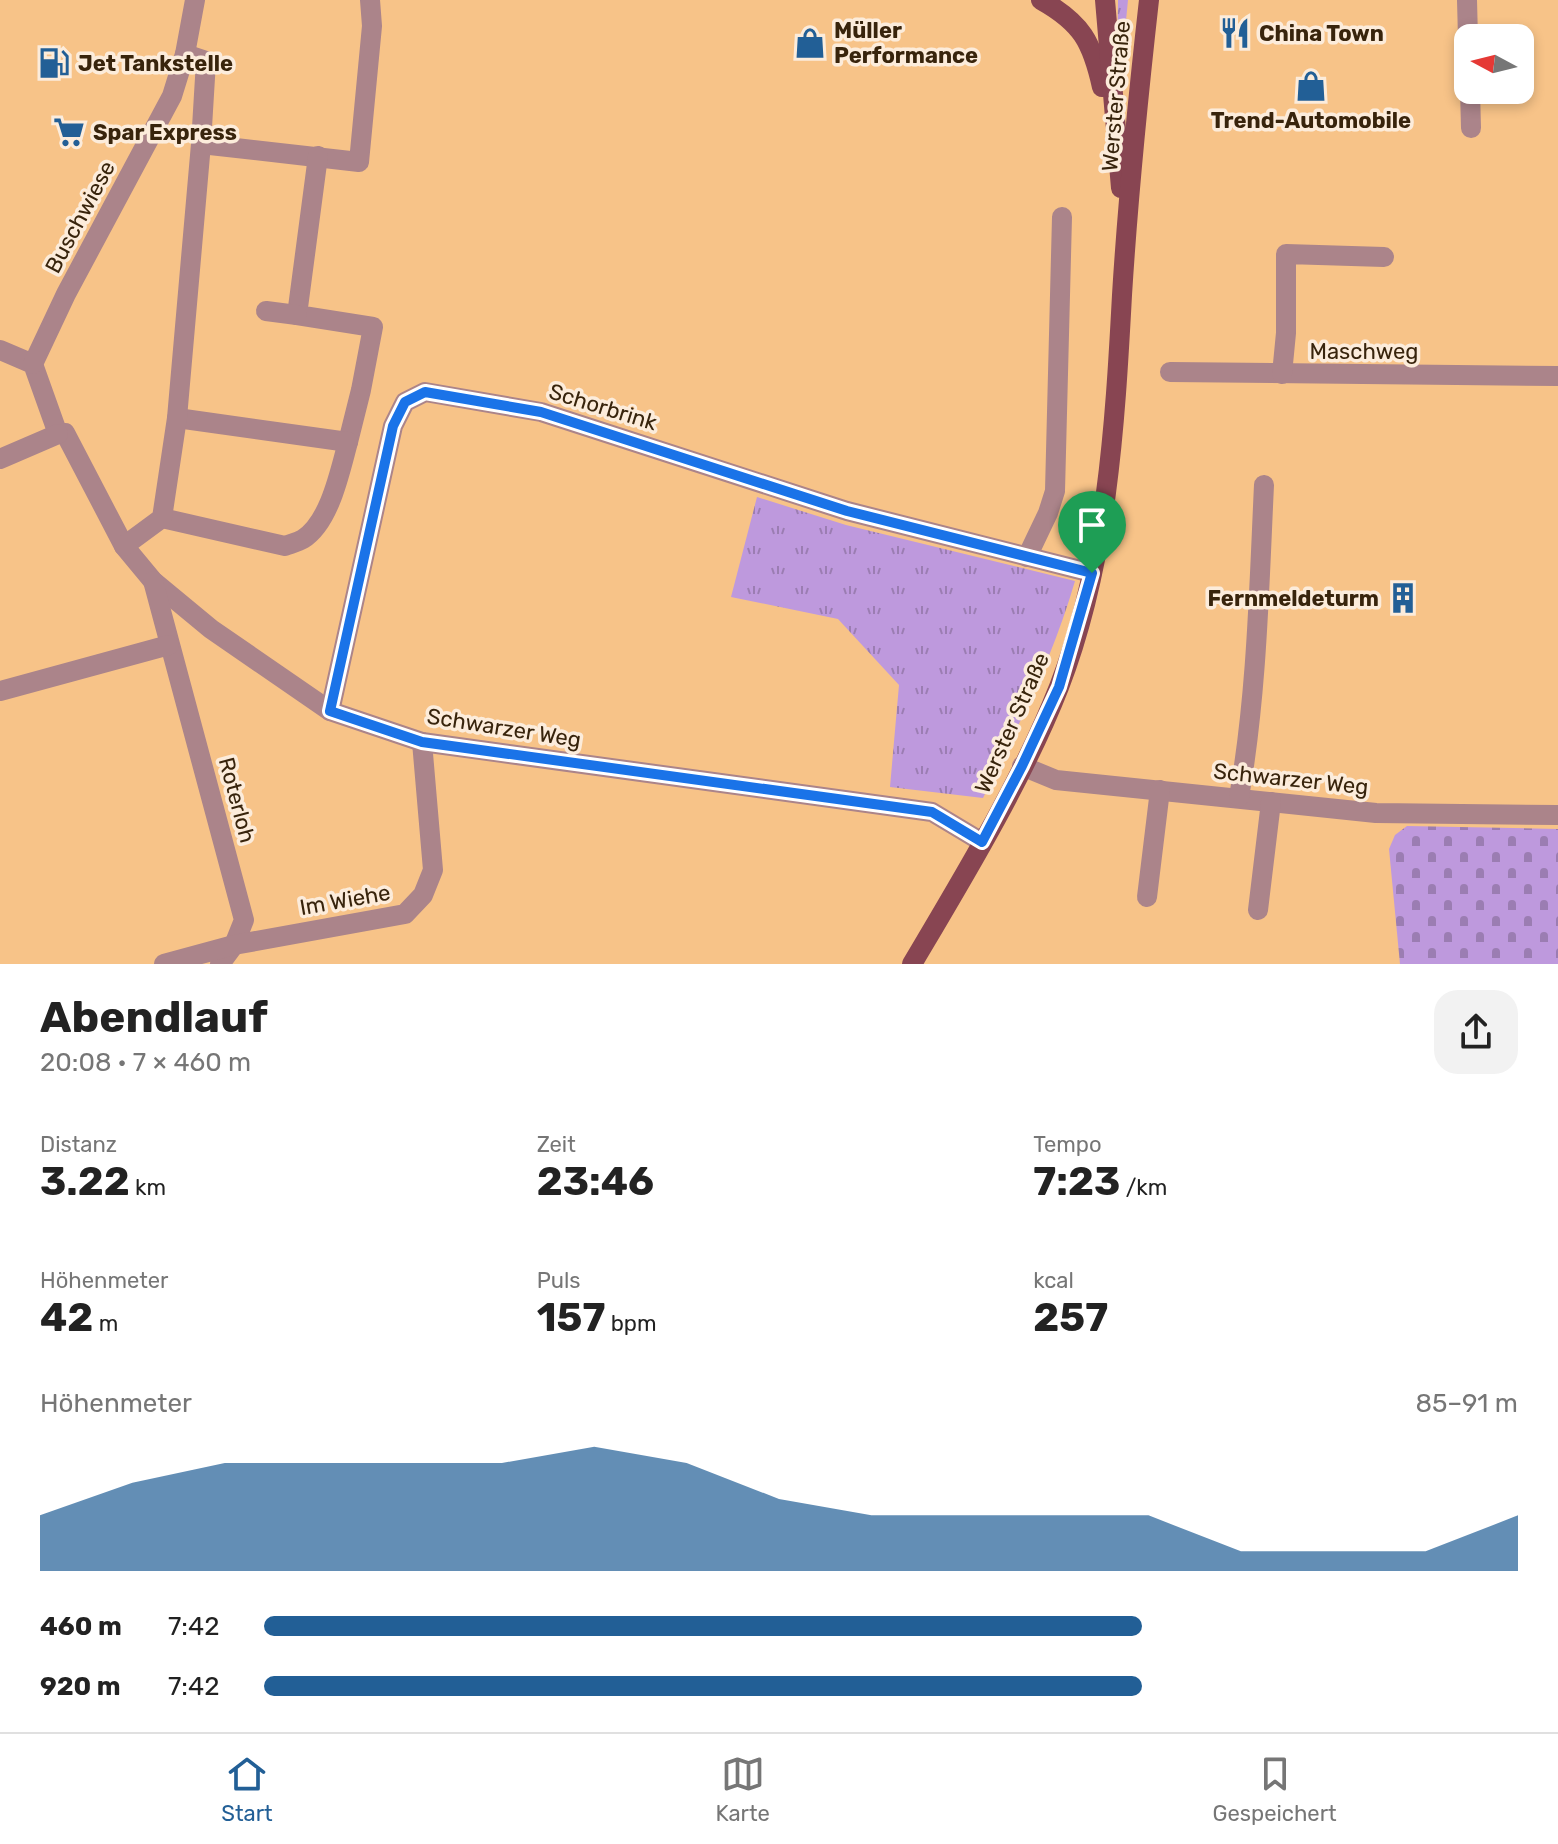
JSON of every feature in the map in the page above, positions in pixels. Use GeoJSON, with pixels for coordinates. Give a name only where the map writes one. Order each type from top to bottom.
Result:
{"type":"FeatureCollection","features":[{"type":"Feature","properties":{"kind":"main road"},"geometry":{"type":"LineString","coordinates":[[1041,0],[1062,12],[1082,31],[1095,56],[1121,176]]}},
{"type":"Feature","properties":{"kind":"main road","name":"Werster Straße"},"geometry":{"type":"LineString","coordinates":[[1105,0],[1121,176],[1122,292]]}},
{"type":"Feature","properties":{"kind":"main road","name":"Werster Straße"},"geometry":{"type":"LineString","coordinates":[[912,964],[982,842],[1059,687],[1092,573],[1106,486],[1149,0]]}},
{"type":"Feature","properties":{"kind":"street","name":"Buschwiese"},"geometry":{"type":"LineString","coordinates":[[33,364],[66,294],[172,96],[185,54],[195,0]]}},
{"type":"Feature","properties":{"kind":"street"},"geometry":{"type":"LineString","coordinates":[[201,144],[359,162],[372,26],[370,0]]}},
{"type":"Feature","properties":{"kind":"street"},"geometry":{"type":"LineString","coordinates":[[1467,0],[1468,24]]}},
{"type":"Feature","properties":{"kind":"street"},"geometry":{"type":"LineString","coordinates":[[124,546],[162,518],[177,418],[206,61],[185,54]]}},
{"type":"Feature","properties":{"kind":"street"},"geometry":{"type":"LineString","coordinates":[[1470,104],[1471,128]]}},
{"type":"Feature","properties":{"kind":"street"},"geometry":{"type":"LineString","coordinates":[[297,315],[318,156]]}},
{"type":"Feature","properties":{"kind":"street"},"geometry":{"type":"LineString","coordinates":[[1027,557],[1055,491],[1062,217]]}},
{"type":"Feature","properties":{"kind":"street"},"geometry":{"type":"LineString","coordinates":[[1282,374],[1286,333],[1286,254],[1384,257]]}},
{"type":"Feature","properties":{"kind":"street"},"geometry":{"type":"LineString","coordinates":[[162,518],[285,546],[303,539],[317,526],[334,491],[348,442],[373,327],[266,311]]}},
{"type":"Feature","properties":{"kind":"street"},"geometry":{"type":"LineString","coordinates":[[0,350],[33,364]]}},
{"type":"Feature","properties":{"kind":"street","name":"Schwarzer Weg"},"geometry":{"type":"LineString","coordinates":[[33,364],[58,434],[65,433],[124,546],[153,581],[211,629],[330,711],[422,742],[932,812],[982,842]]}},
{"type":"Feature","properties":{"kind":"street","name":"Maschweg"},"geometry":{"type":"LineString","coordinates":[[1170,372],[1558,376]]}},
{"type":"Feature","properties":{"kind":"street","name":"Schorbrink"},"geometry":{"type":"LineString","coordinates":[[330,711],[393,426],[405,402],[425,392],[541,412],[847,511],[1092,573]]}},
{"type":"Feature","properties":{"kind":"street"},"geometry":{"type":"LineString","coordinates":[[177,418],[348,442]]}},
{"type":"Feature","properties":{"kind":"street"},"geometry":{"type":"LineString","coordinates":[[0,459],[58,434]]}},
{"type":"Feature","properties":{"kind":"street"},"geometry":{"type":"LineString","coordinates":[[1239,797],[1257,643],[1264,485]]}},
{"type":"Feature","properties":{"kind":"street","name":"Roterloh"},"geometry":{"type":"LineString","coordinates":[[153,581],[244,920],[234,945],[220,964]]}},
{"type":"Feature","properties":{"kind":"street"},"geometry":{"type":"LineString","coordinates":[[0,691],[169,645]]}},
{"type":"Feature","properties":{"kind":"street","name":"Im Wiehe"},"geometry":{"type":"LineString","coordinates":[[164,964],[234,945],[405,914],[423,895],[433,870],[422,742]]}},
{"type":"Feature","properties":{"kind":"street","name":"Schwarzer Weg"},"geometry":{"type":"LineString","coordinates":[[1022,766],[1056,780],[1376,813],[1558,815]]}},
{"type":"Feature","properties":{"kind":"street"},"geometry":{"type":"LineString","coordinates":[[1147,897],[1160,790]]}},
{"type":"Feature","properties":{"kind":"street"},"geometry":{"type":"LineString","coordinates":[[1258,910],[1271,802]]}},
{"type":"Feature","properties":{"kind":"green space"},"geometry":{"type":"Polygon","coordinates":[[[1118,0],[1128,0],[1120,82],[1117,81],[1118,0]]]}},
{"type":"Feature","properties":{"kind":"green space"},"geometry":{"type":"Polygon","coordinates":[[[757,497],[846,525],[1075,581],[1045,664],[983,798],[890,787],[899,685],[838,619],[731,597],[757,497]]]}},
{"type":"Feature","properties":{"kind":"green space"},"geometry":{"type":"Polygon","coordinates":[[[1407,826],[1558,829],[1558,964],[1400,964],[1389,849],[1395,835],[1407,826]]]}},
{"type":"Feature","properties":{"kind":"place","name":"China Town"},"geometry":{"type":"Point","coordinates":[1235,33]}},
{"type":"Feature","properties":{"kind":"place","name":"Müller Performance"},"geometry":{"type":"Point","coordinates":[810,43]}},
{"type":"Feature","properties":{"kind":"place","name":"Jet Tankstelle"},"geometry":{"type":"Point","coordinates":[54,63]}},
{"type":"Feature","properties":{"kind":"place","name":"Trend-Automobile"},"geometry":{"type":"Point","coordinates":[1311,86]}},
{"type":"Feature","properties":{"kind":"place","name":"Spar Express"},"geometry":{"type":"Point","coordinates":[69,132]}},
{"type":"Feature","properties":{"kind":"place","name":"Fernmeldeturm"},"geometry":{"type":"Point","coordinates":[1403,598]}},
{"type":"Feature","properties":{"kind":"route"},"geometry":{"type":"LineString","coordinates":[[425,392],[541,412],[847,511],[1092,573],[1059,687],[982,842],[932,812],[422,742],[330,711],[393,426],[405,402],[425,392]]}}]}
